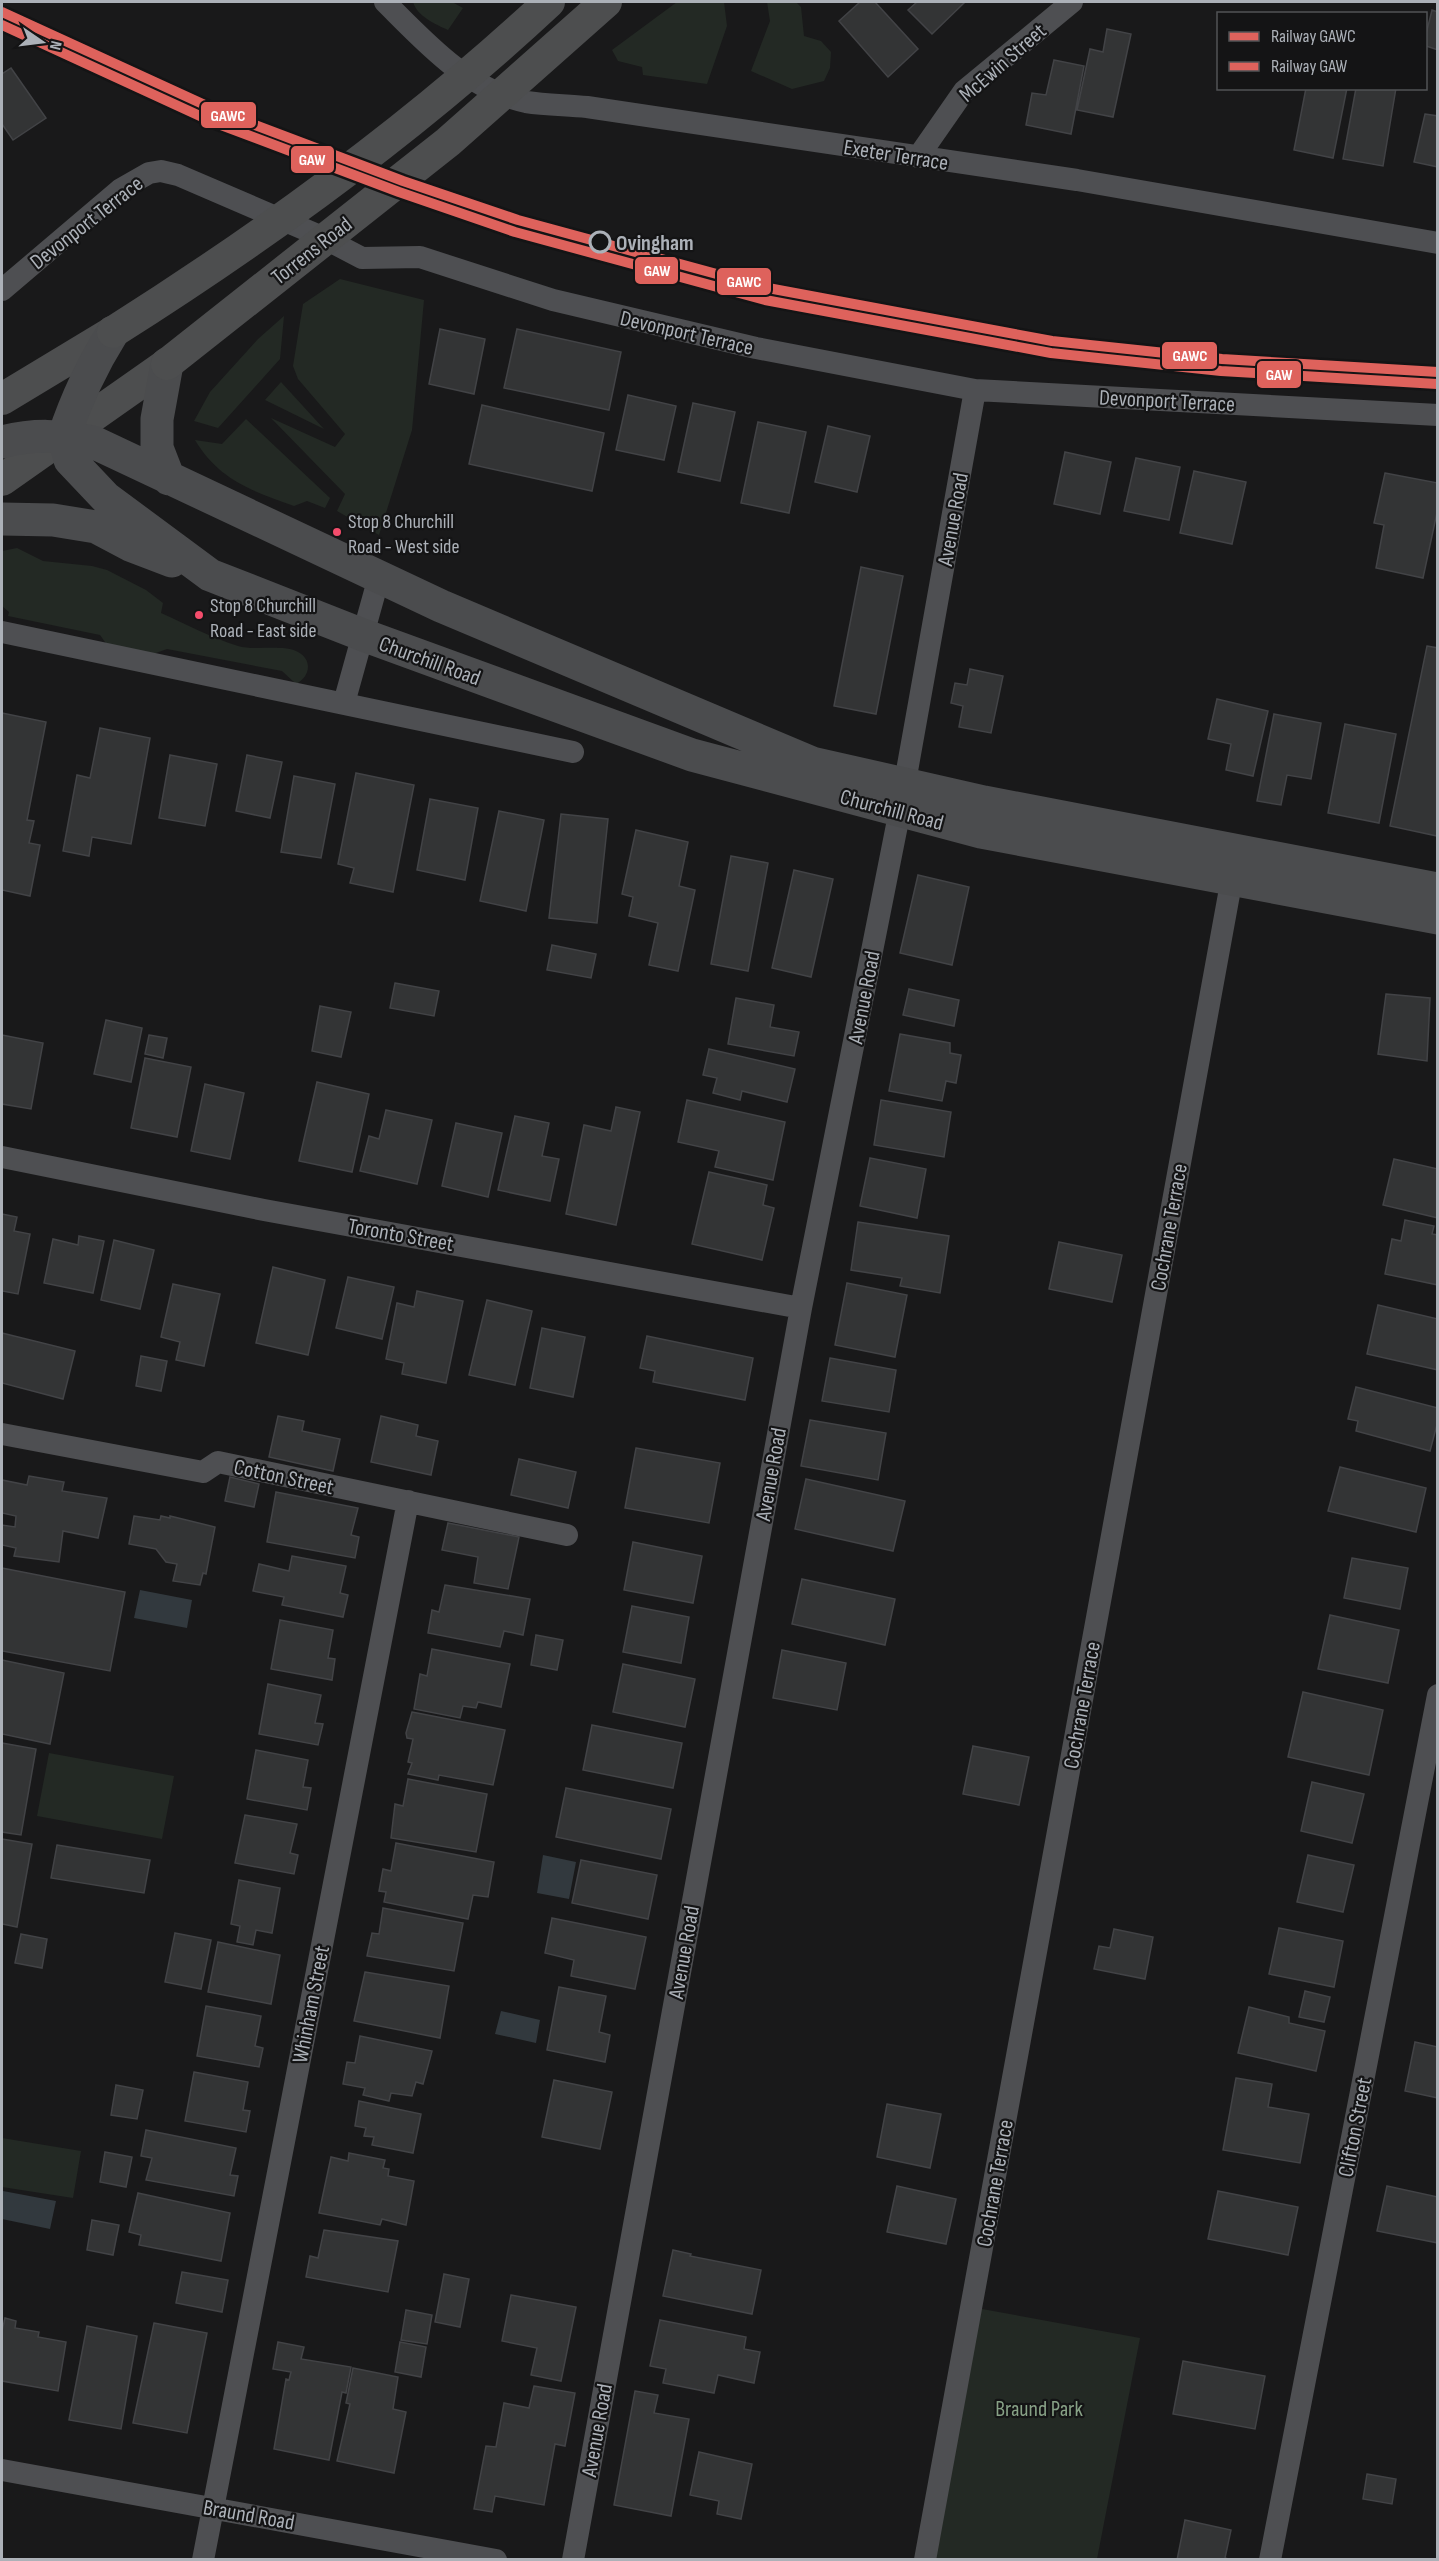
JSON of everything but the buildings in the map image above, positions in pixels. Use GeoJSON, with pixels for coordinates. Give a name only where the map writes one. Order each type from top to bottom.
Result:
{"type":"FeatureCollection","features":[{"type":"Feature","properties":{"kind":"main road","name":"Torrens Road"},"geometry":{"type":"LineString","coordinates":[[2,399],[212,269],[357,165],[496,51],[549,2]]}},
{"type":"Feature","properties":{"kind":"main road","name":"Torrens Road"},"geometry":{"type":"LineString","coordinates":[[2,480],[167,364],[448,142],[606,2]]}},
{"type":"Feature","properties":{"kind":"main road"},"geometry":{"type":"LineString","coordinates":[[2,442],[29,436],[64,436],[77,395],[92,364],[113,332]]}},
{"type":"Feature","properties":{"kind":"main road"},"geometry":{"type":"LineString","coordinates":[[167,364],[157,419],[157,448],[169,479]]}},
{"type":"Feature","properties":{"kind":"main road","name":"Churchill Road"},"geometry":{"type":"LineString","coordinates":[[902,798],[748,738],[451,610],[93,442],[64,436],[70,460],[106,498],[210,575],[363,635],[692,755],[786,782],[902,798],[1234,865],[1437,918]]}},
{"type":"Feature","properties":{"kind":"main road"},"geometry":{"type":"LineString","coordinates":[[2,519],[20,517],[96,527],[130,545],[210,575]]}},
{"type":"Feature","properties":{"kind":"main road","name":"Churchill Road"},"geometry":{"type":"LineString","coordinates":[[1234,865],[1437,889]]}},
{"type":"Feature","properties":{"kind":"street","name":"Exeter Terrace"},"geometry":{"type":"LineString","coordinates":[[385,2],[430,47],[476,83],[525,101],[586,107],[1077,180],[1437,243]]}},
{"type":"Feature","properties":{"kind":"street","name":"McEwin Street"},"geometry":{"type":"LineString","coordinates":[[918,157],[964,91],[1072,2]]}},
{"type":"Feature","properties":{"kind":"street","name":"Devonport Terrace"},"geometry":{"type":"LineString","coordinates":[[2,290],[121,189],[149,173],[161,171],[178,175],[320,236],[363,258],[420,257],[553,300],[756,348],[975,390],[1437,415]]}},
{"type":"Feature","properties":{"kind":"street","name":"Avenue Road"},"geometry":{"type":"LineString","coordinates":[[573,2559],[801,1308],[902,798],[975,390]]}},
{"type":"Feature","properties":{"kind":"street","name":"Churchill Road"},"geometry":{"type":"LineString","coordinates":[[344,703],[379,577]]}},
{"type":"Feature","properties":{"kind":"street"},"geometry":{"type":"LineString","coordinates":[[2,632],[573,752]]}},
{"type":"Feature","properties":{"kind":"street","name":"Cochrane Terrace"},"geometry":{"type":"LineString","coordinates":[[925,2559],[1234,865]]}},
{"type":"Feature","properties":{"kind":"street","name":"Toronto Street"},"geometry":{"type":"LineString","coordinates":[[2,1157],[264,1210],[801,1308]]}},
{"type":"Feature","properties":{"kind":"street","name":"Cotton Street"},"geometry":{"type":"LineString","coordinates":[[2,1434],[203,1472],[218,1462],[567,1535]]}},
{"type":"Feature","properties":{"kind":"street","name":"Whinham Street"},"geometry":{"type":"LineString","coordinates":[[203,2559],[408,1502]]}},
{"type":"Feature","properties":{"kind":"street","name":"Clifton Street"},"geometry":{"type":"LineString","coordinates":[[1270,2559],[1437,1695]]}},
{"type":"Feature","properties":{"kind":"street","name":"Braund Road"},"geometry":{"type":"LineString","coordinates":[[2,2470],[496,2559]]}},
{"type":"Feature","properties":{"kind":"green space"},"geometry":{"type":"Polygon","coordinates":[[[413,2],[452,2],[463,8],[448,30],[422,15],[413,2]]]}},
{"type":"Feature","properties":{"kind":"green space"},"geometry":{"type":"Polygon","coordinates":[[[677,2],[724,2],[727,26],[707,84],[643,75],[642,67],[618,61],[612,50],[677,2]]]}},
{"type":"Feature","properties":{"kind":"green space"},"geometry":{"type":"Polygon","coordinates":[[[767,2],[796,2],[801,7],[804,36],[821,41],[831,52],[830,68],[824,81],[792,89],[751,71],[770,21],[767,2]]]}},
{"type":"Feature","properties":{"kind":"green space"},"geometry":{"type":"Polygon","coordinates":[[[340,279],[424,300],[412,430],[379,535],[337,511],[345,494],[271,418],[335,447],[345,434],[298,379],[293,366],[303,304],[340,279]]]}},
{"type":"Feature","properties":{"kind":"green space"},"geometry":{"type":"Polygon","coordinates":[[[284,316],[280,359],[218,428],[194,421],[210,392],[258,339],[284,316]]]}},
{"type":"Feature","properties":{"kind":"green space"},"geometry":{"type":"Polygon","coordinates":[[[281,382],[324,429],[265,400],[281,382]]]}},
{"type":"Feature","properties":{"kind":"green space"},"geometry":{"type":"Polygon","coordinates":[[[246,419],[330,498],[325,508],[307,501],[294,506],[251,489],[226,475],[204,454],[195,440],[222,444],[246,419]]]}},
{"type":"Feature","properties":{"kind":"green space"},"geometry":{"type":"Polygon","coordinates":[[[17,548],[43,561],[92,566],[107,570],[146,590],[163,603],[161,613],[228,643],[245,647],[285,648],[298,652],[306,659],[307,673],[296,684],[282,671],[167,649],[142,658],[110,649],[100,635],[8,616],[9,612],[2,606],[2,551],[17,548]]]}},
{"type":"Feature","properties":{"kind":"green space"},"geometry":{"type":"Polygon","coordinates":[[[49,1753],[174,1776],[162,1839],[37,1816],[49,1753]]]}},
{"type":"Feature","properties":{"kind":"green space"},"geometry":{"type":"Polygon","coordinates":[[[2,2138],[81,2151],[73,2198],[2,2187],[2,2138]]]}},
{"type":"Feature","properties":{"kind":"green space","name":"Braund Park"},"geometry":{"type":"Polygon","coordinates":[[[971,2307],[1140,2338],[1097,2559],[925,2560],[971,2307]]]}},
{"type":"Feature","properties":{"kind":"shaded area"},"geometry":{"type":"Polygon","coordinates":[[[140,1590],[192,1600],[187,1628],[134,1618],[140,1590]]]}},
{"type":"Feature","properties":{"kind":"shaded area"},"geometry":{"type":"Polygon","coordinates":[[[543,1855],[576,1862],[569,1899],[537,1893],[543,1855]]]}},
{"type":"Feature","properties":{"kind":"shaded area"},"geometry":{"type":"Polygon","coordinates":[[[501,2011],[540,2020],[536,2043],[495,2034],[501,2011]]]}},
{"type":"Feature","properties":{"kind":"shaded area"},"geometry":{"type":"Polygon","coordinates":[[[3,2191],[56,2201],[50,2229],[2,2219],[3,2191]]]}},
{"type":"Feature","properties":{"kind":"rail line","name":"GAWC"},"geometry":{"type":"LineString","coordinates":[[2,12],[218,111],[403,181],[518,220],[768,288],[1052,341],[1222,359],[1438,372]]}},
{"type":"Feature","properties":{"kind":"rail line","name":"GAW"},"geometry":{"type":"LineString","coordinates":[[2,25],[213,122],[399,192],[515,232],[765,300],[1051,353],[1221,371],[1437,384]]}},
{"type":"Feature","properties":{"kind":"place","name":"Ovingham"},"geometry":{"type":"Point","coordinates":[600,242]}},
{"type":"Feature","properties":{"kind":"place","name":"Stop 8 Churchill Road - West side"},"geometry":{"type":"Point","coordinates":[337,532]}},
{"type":"Feature","properties":{"kind":"place","name":"Stop 8 Churchill Road - East side"},"geometry":{"type":"Point","coordinates":[199,615]}}]}
